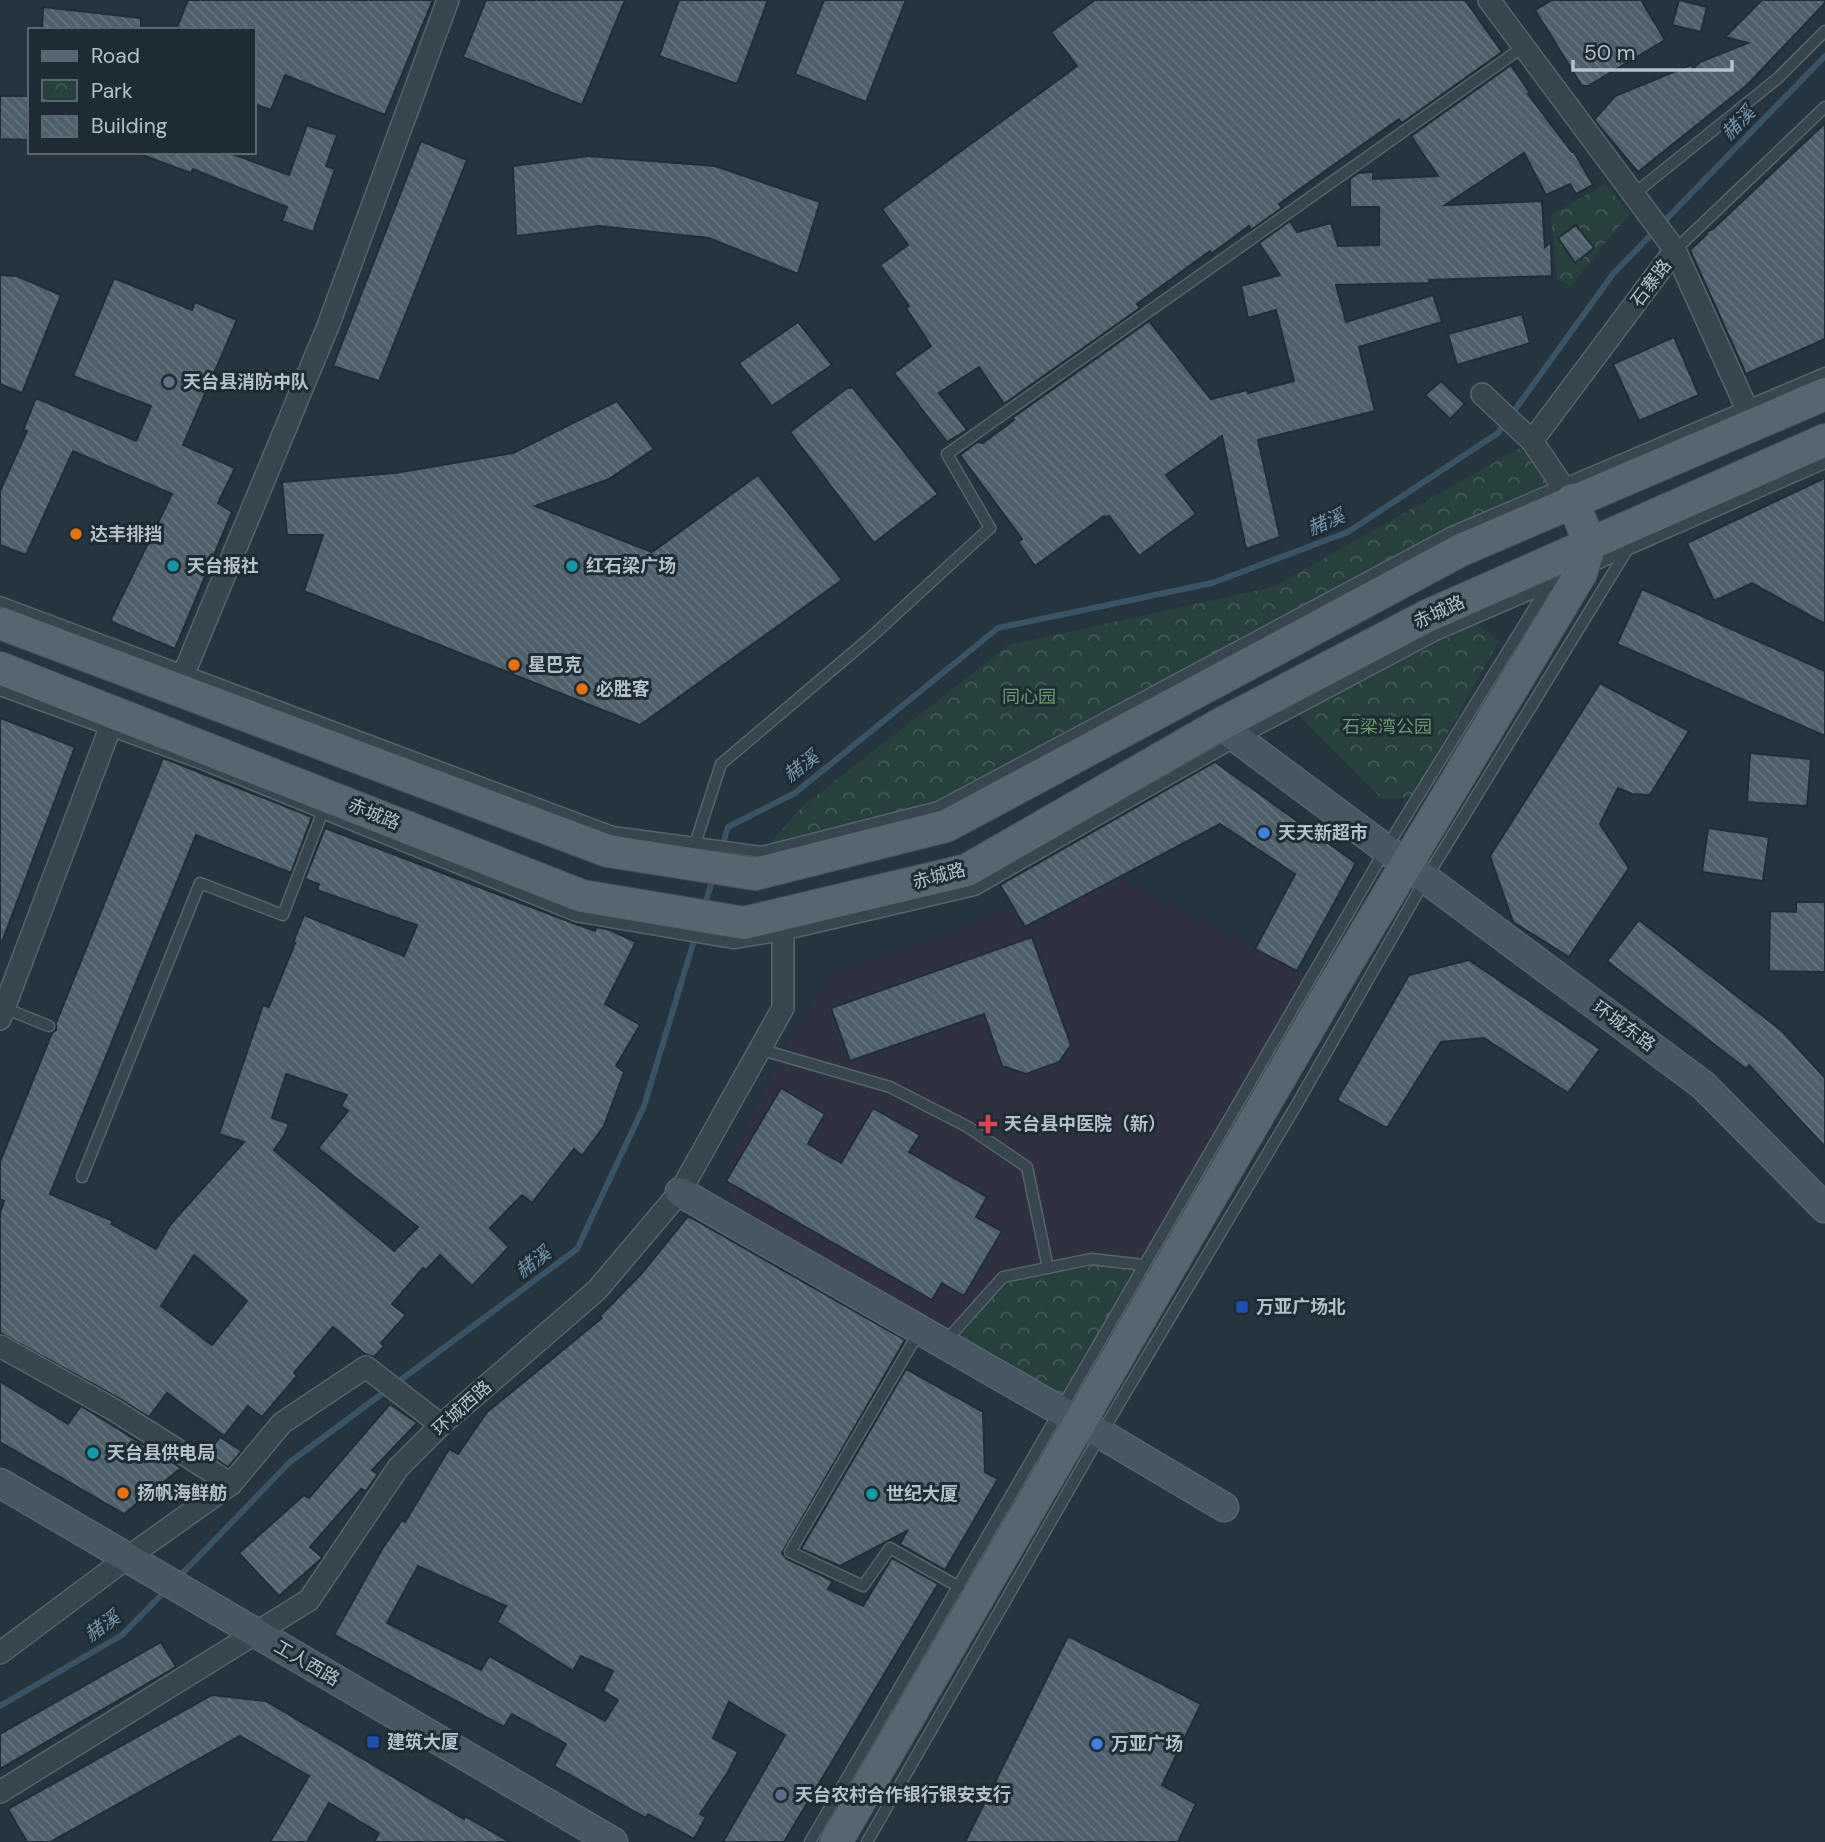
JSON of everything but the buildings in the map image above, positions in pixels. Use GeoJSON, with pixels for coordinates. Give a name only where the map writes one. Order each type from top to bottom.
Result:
{"type":"FeatureCollection","features":[{"type":"Feature","properties":{"kind":"main road"},"geometry":{"type":"LineString","coordinates":[[0,624],[180,680],[318,743],[608,851],[691,853],[758,863],[946,826],[1567,493],[1825,394]]}},
{"type":"Feature","properties":{"kind":"main road","name":"赤城路"},"geometry":{"type":"LineString","coordinates":[[0,668],[116,712],[318,798],[582,896],[662,920],[739,933],[783,925],[967,870],[1228,732],[1427,616],[1585,558],[1825,440]]}},
{"type":"Feature","properties":{"kind":"main road"},"geometry":{"type":"LineString","coordinates":[[836,1842],[1585,558],[1567,493]]}},
{"type":"Feature","properties":{"kind":"main road","name":"环城东路"},"geometry":{"type":"LineString","coordinates":[[1228,732],[1703,1085],[1822,1196]]}},
{"type":"Feature","properties":{"kind":"main road"},"geometry":{"type":"LineString","coordinates":[[318,743],[318,798]]}},
{"type":"Feature","properties":{"kind":"main road"},"geometry":{"type":"LineString","coordinates":[[680,1192],[1224,1507]]}},
{"type":"Feature","properties":{"kind":"main road","name":"工人西路"},"geometry":{"type":"LineString","coordinates":[[0,1483],[614,1842]]}},
{"type":"Feature","properties":{"kind":"street"},"geometry":{"type":"LineString","coordinates":[[180,680],[328,326],[448,0]]}},
{"type":"Feature","properties":{"kind":"street","name":"石寨路"},"geometry":{"type":"LineString","coordinates":[[1489,0],[1675,250],[1532,441]]}},
{"type":"Feature","properties":{"kind":"street"},"geometry":{"type":"LineString","coordinates":[[1675,250],[1746,407]]}},
{"type":"Feature","properties":{"kind":"street"},"geometry":{"type":"LineString","coordinates":[[1482,394],[1532,441],[1567,493]]}},
{"type":"Feature","properties":{"kind":"street"},"geometry":{"type":"LineString","coordinates":[[2,1014],[116,712]]}},
{"type":"Feature","properties":{"kind":"street","name":"环城西路"},"geometry":{"type":"LineString","coordinates":[[0,1792],[309,1600],[398,1468],[441,1425],[597,1290],[680,1192],[783,1008],[783,925]]}},
{"type":"Feature","properties":{"kind":"street"},"geometry":{"type":"LineString","coordinates":[[0,1346],[111,1408],[231,1484]]}},
{"type":"Feature","properties":{"kind":"street"},"geometry":{"type":"LineString","coordinates":[[0,1653],[231,1484],[282,1423],[366,1367],[441,1425]]}},
{"type":"Feature","properties":{"kind":"lane"},"geometry":{"type":"LineString","coordinates":[[1634,194],[1778,78],[1825,31]]}},
{"type":"Feature","properties":{"kind":"lane"},"geometry":{"type":"LineString","coordinates":[[0,602],[180,680],[613,832],[691,853],[721,764],[871,637],[990,528],[947,454],[1523,47]]}},
{"type":"Feature","properties":{"kind":"lane"},"geometry":{"type":"LineString","coordinates":[[1675,250],[1825,107]]}},
{"type":"Feature","properties":{"kind":"lane"},"geometry":{"type":"LineString","coordinates":[[1567,493],[1746,407],[1825,373]]}},
{"type":"Feature","properties":{"kind":"lane"},"geometry":{"type":"LineString","coordinates":[[1228,732],[1548,586],[1585,558],[1628,550],[1825,463]]}},
{"type":"Feature","properties":{"kind":"lane"},"geometry":{"type":"LineString","coordinates":[[867,1842],[1080,1423],[1144,1265],[1405,865],[1628,550]]}},
{"type":"Feature","properties":{"kind":"lane"},"geometry":{"type":"LineString","coordinates":[[1405,865],[1548,586]]}},
{"type":"Feature","properties":{"kind":"lane"},"geometry":{"type":"LineString","coordinates":[[0,690],[202,764],[318,798],[283,915],[200,883],[82,1177]]}},
{"type":"Feature","properties":{"kind":"lane"},"geometry":{"type":"LineString","coordinates":[[2,1014],[49,1026]]}},
{"type":"Feature","properties":{"kind":"lane"},"geometry":{"type":"LineString","coordinates":[[759,1049],[890,1087],[968,1127],[1027,1167],[1048,1268]]}},
{"type":"Feature","properties":{"kind":"lane"},"geometry":{"type":"LineString","coordinates":[[959,1587],[890,1548],[863,1586],[790,1552],[932,1337],[1003,1277],[1091,1259],[1144,1265]]}},
{"type":"Feature","properties":{"kind":"lane"},"geometry":{"type":"LineString","coordinates":[[810,1842],[959,1587],[1080,1423]]}},
{"type":"Feature","properties":{"kind":"shaded area","name":"天台县中医院（新）"},"geometry":{"type":"Polygon","coordinates":[[[1117,877],[1312,978],[1144,1265],[943,1343],[735,1219],[727,1168],[788,1043],[829,975],[1015,908],[1024,931],[1117,877]]]}},
{"type":"Feature","properties":{"kind":"green space"},"geometry":{"type":"Polygon","coordinates":[[[1605,184],[1630,214],[1571,286],[1557,279],[1551,215],[1605,184]]]}},
{"type":"Feature","properties":{"kind":"green space","name":"同心园"},"geometry":{"type":"Polygon","coordinates":[[[1532,441],[1561,485],[938,807],[762,852],[803,806],[1009,645],[1273,587],[1532,441]]]}},
{"type":"Feature","properties":{"kind":"green space","name":"石梁湾公园"},"geometry":{"type":"Polygon","coordinates":[[[1477,624],[1499,641],[1412,797],[1382,799],[1294,711],[1477,624]]]}},
{"type":"Feature","properties":{"kind":"green space"},"geometry":{"type":"Polygon","coordinates":[[[1091,1259],[1144,1265],[1061,1411],[943,1343],[1003,1277],[1091,1259]]]}},
{"type":"Feature","properties":{"kind":"waterway","name":"赭溪"},"geometry":{"type":"LineString","coordinates":[[718,860],[728,827],[795,793],[998,628],[1212,583],[1348,532],[1498,433],[1613,274],[1825,56]]}},
{"type":"Feature","properties":{"kind":"waterway","name":"赭溪"},"geometry":{"type":"LineString","coordinates":[[704,907],[713,878]]}},
{"type":"Feature","properties":{"kind":"waterway","name":"赭溪"},"geometry":{"type":"LineString","coordinates":[[177,1579],[290,1462],[577,1249],[644,1106],[696,934]]}},
{"type":"Feature","properties":{"kind":"waterway","name":"赭溪"},"geometry":{"type":"LineString","coordinates":[[0,1706],[122,1635],[167,1589]]}},
{"type":"Feature","properties":{"kind":"place","name":"天台县消防中队"},"geometry":{"type":"Point","coordinates":[169,382]}},
{"type":"Feature","properties":{"kind":"place","name":"达丰排挡"},"geometry":{"type":"Point","coordinates":[76,534]}},
{"type":"Feature","properties":{"kind":"place","name":"天台报社"},"geometry":{"type":"Point","coordinates":[173,566]}},
{"type":"Feature","properties":{"kind":"place","name":"红石梁广场"},"geometry":{"type":"Point","coordinates":[572,566]}},
{"type":"Feature","properties":{"kind":"place","name":"星巴克"},"geometry":{"type":"Point","coordinates":[514,665]}},
{"type":"Feature","properties":{"kind":"place","name":"必胜客"},"geometry":{"type":"Point","coordinates":[582,689]}},
{"type":"Feature","properties":{"kind":"place","name":"天天新超市"},"geometry":{"type":"Point","coordinates":[1264,833]}},
{"type":"Feature","properties":{"kind":"place","name":"天台县中医院（新）"},"geometry":{"type":"Point","coordinates":[988,1124]}},
{"type":"Feature","properties":{"kind":"place","name":"万亚广场北"},"geometry":{"type":"Point","coordinates":[1242,1307]}},
{"type":"Feature","properties":{"kind":"place","name":"天台县供电局"},"geometry":{"type":"Point","coordinates":[93,1453]}},
{"type":"Feature","properties":{"kind":"place","name":"扬帆海鲜舫"},"geometry":{"type":"Point","coordinates":[123,1493]}},
{"type":"Feature","properties":{"kind":"place","name":"世纪大厦"},"geometry":{"type":"Point","coordinates":[872,1494]}},
{"type":"Feature","properties":{"kind":"place","name":"建筑大厦"},"geometry":{"type":"Point","coordinates":[373,1742]}},
{"type":"Feature","properties":{"kind":"place","name":"万亚广场"},"geometry":{"type":"Point","coordinates":[1097,1744]}},
{"type":"Feature","properties":{"kind":"place","name":"天台农村合作银行银安支行"},"geometry":{"type":"Point","coordinates":[781,1795]}}]}
